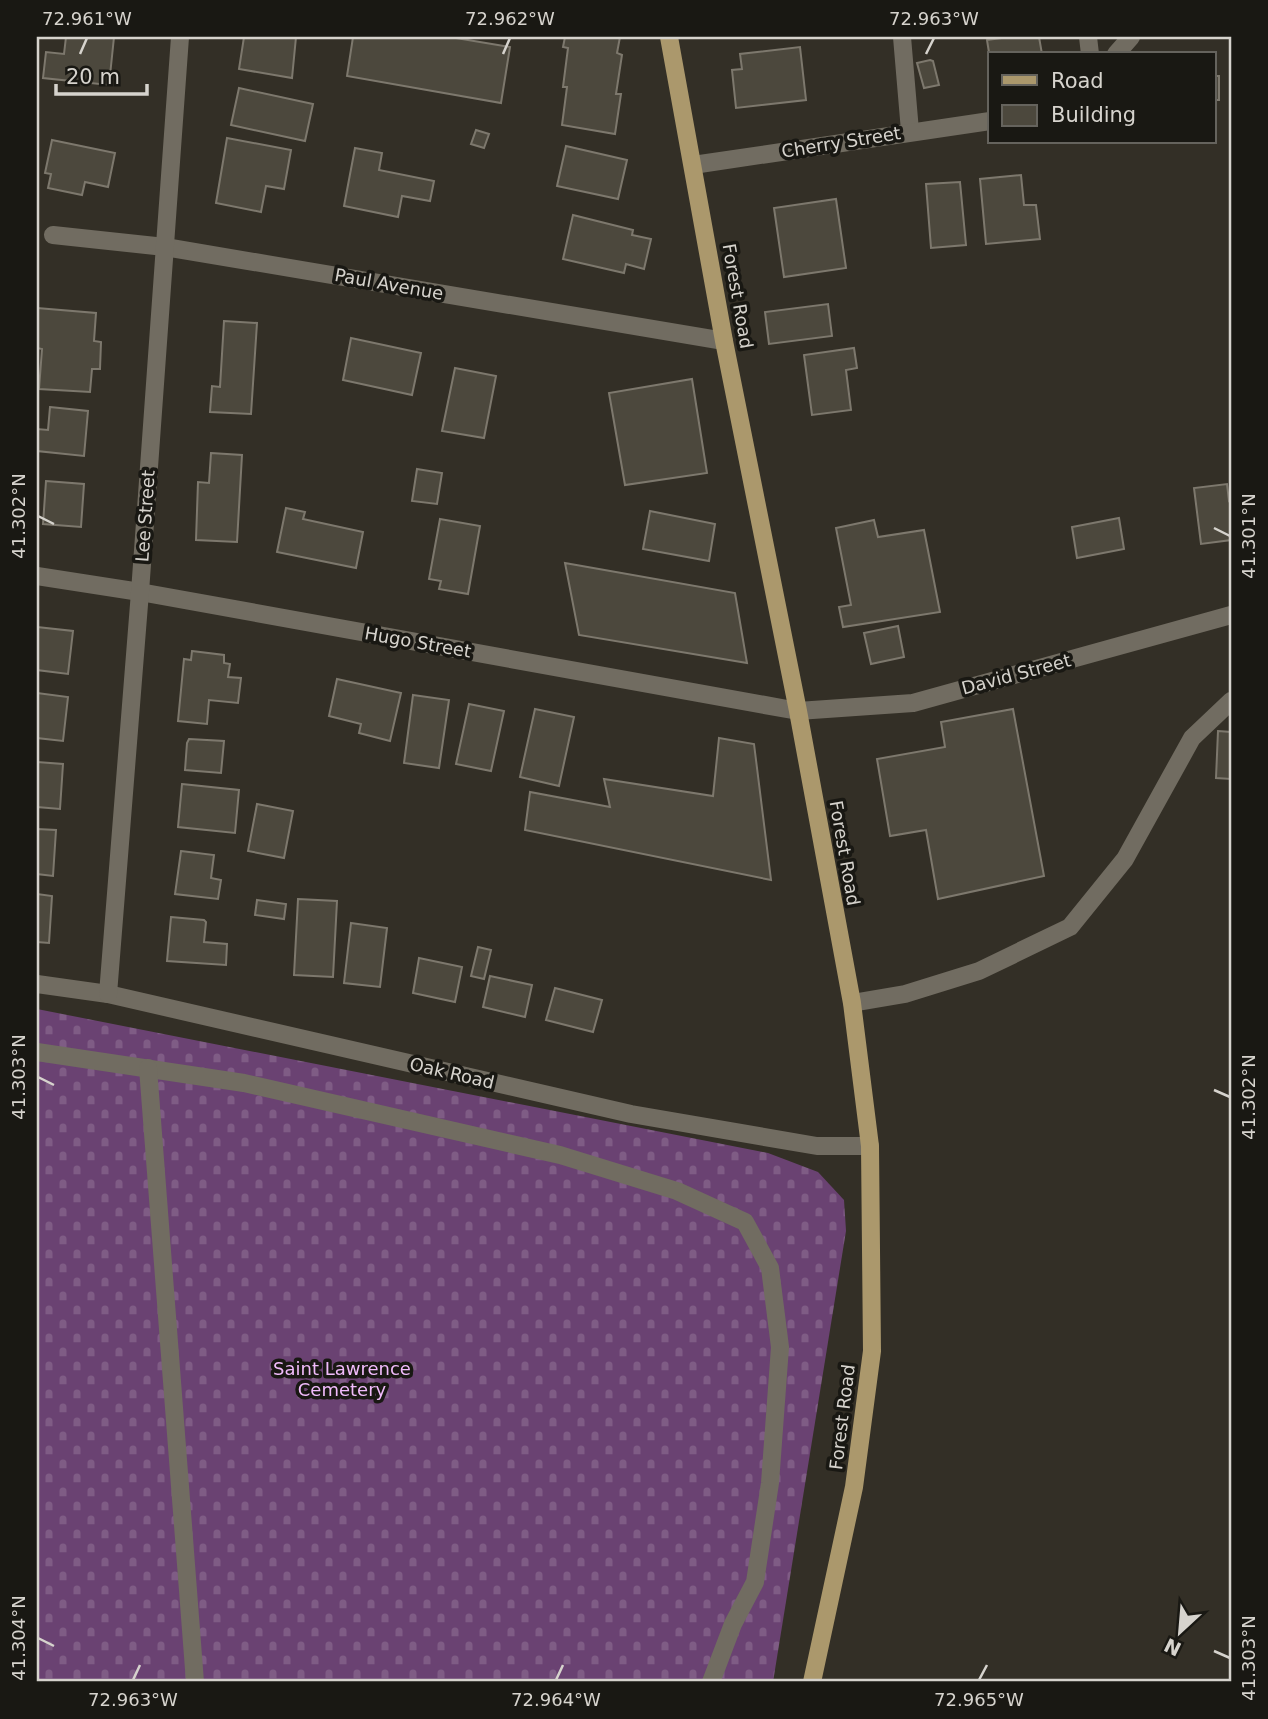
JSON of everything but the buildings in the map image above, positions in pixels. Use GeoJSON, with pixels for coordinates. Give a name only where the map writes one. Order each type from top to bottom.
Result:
{"type":"FeatureCollection","features":[{"type":"Feature","properties":{"kind":"main road","name":"Forest Road"},"geometry":{"type":"LineString","coordinates":[[669,37],[724,341],[798,711],[852,1003],[870,1146],[872,1351],[854,1487],[812,1682]]}},
{"type":"Feature","properties":{"kind":"street","name":"Lee Street"},"geometry":{"type":"LineString","coordinates":[[108,994],[180,37]]}},
{"type":"Feature","properties":{"kind":"street"},"geometry":{"type":"LineString","coordinates":[[902,37],[910,131]]}},
{"type":"Feature","properties":{"kind":"street"},"geometry":{"type":"LineString","coordinates":[[1118,52],[1131,37]]}},
{"type":"Feature","properties":{"kind":"street","name":"Cherry Street"},"geometry":{"type":"LineString","coordinates":[[693,164],[988,121]]}},
{"type":"Feature","properties":{"kind":"street","name":"Paul Avenue"},"geometry":{"type":"LineString","coordinates":[[53,235],[165,247],[724,341]]}},
{"type":"Feature","properties":{"kind":"street","name":"Hugo Street"},"geometry":{"type":"LineString","coordinates":[[37,576],[140,592],[798,711]]}},
{"type":"Feature","properties":{"kind":"street","name":"David Street"},"geometry":{"type":"LineString","coordinates":[[798,711],[913,703],[1231,615]]}},
{"type":"Feature","properties":{"kind":"street"},"geometry":{"type":"LineString","coordinates":[[852,1003],[905,994],[979,971],[1070,927],[1125,859],[1192,738],[1231,701]]}},
{"type":"Feature","properties":{"kind":"street","name":"Oak Road"},"geometry":{"type":"LineString","coordinates":[[37,984],[108,994],[631,1114],[817,1146],[870,1146]]}},
{"type":"Feature","properties":{"kind":"street"},"geometry":{"type":"LineString","coordinates":[[37,1052],[244,1083],[560,1154],[677,1191],[745,1222],[770,1268],[780,1347],[771,1483],[755,1582],[733,1624],[711,1682]]}},
{"type":"Feature","properties":{"kind":"street"},"geometry":{"type":"LineString","coordinates":[[148,1068],[195,1682]]}},
{"type":"Feature","properties":{"kind":"green space","name":"Saint Lawrence Cemetery"},"geometry":{"type":"Polygon","coordinates":[[[37,1009],[768,1153],[818,1172],[844,1200],[846,1231],[773,1682],[37,1682],[37,1009]]]}}]}
